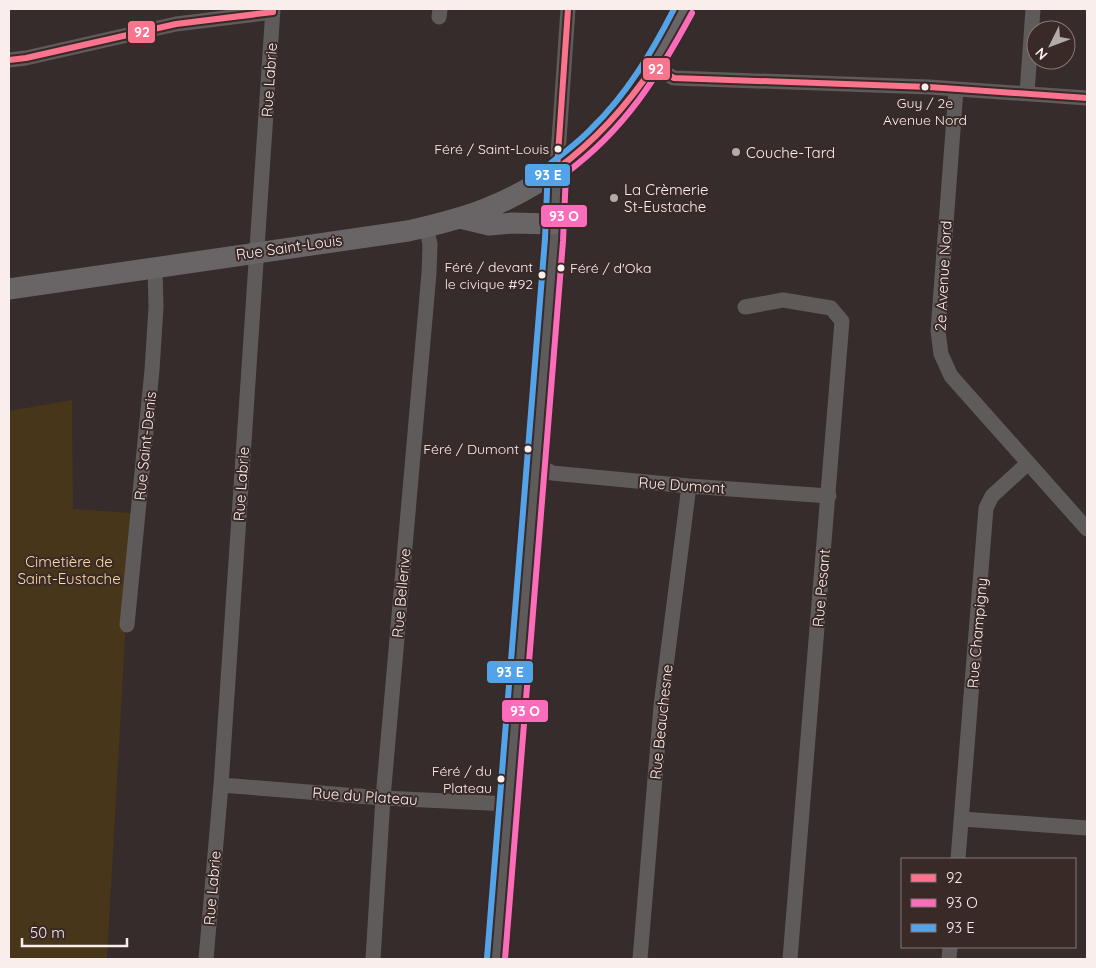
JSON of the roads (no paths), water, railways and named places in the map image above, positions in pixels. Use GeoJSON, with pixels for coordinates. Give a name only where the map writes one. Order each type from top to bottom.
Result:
{"type":"FeatureCollection","features":[{"type":"Feature","properties":{"kind":"main road","name":"Rue Saint-Louis"},"geometry":{"type":"LineString","coordinates":[[9,288],[399,232],[460,218],[499,203],[557,169],[588,146],[609,125],[633,96],[653,67],[684,9]]}},
{"type":"Feature","properties":{"kind":"main road"},"geometry":{"type":"LineString","coordinates":[[460,218],[489,225],[517,223],[554,224]]}},
{"type":"Feature","properties":{"kind":"street"},"geometry":{"type":"LineString","coordinates":[[496,959],[536,469],[568,9]]}},
{"type":"Feature","properties":{"kind":"street"},"geometry":{"type":"LineString","coordinates":[[1027,93],[1033,9]]}},
{"type":"Feature","properties":{"kind":"street"},"geometry":{"type":"LineString","coordinates":[[9,60],[26,58],[176,24],[273,10]]}},
{"type":"Feature","properties":{"kind":"street","name":"Rue Labrie"},"geometry":{"type":"LineString","coordinates":[[206,959],[221,785],[273,10]]}},
{"type":"Feature","properties":{"kind":"street"},"geometry":{"type":"LineString","coordinates":[[653,67],[674,78],[1027,93],[1087,98]]}},
{"type":"Feature","properties":{"kind":"street","name":"2e Avenue Nord"},"geometry":{"type":"LineString","coordinates":[[956,90],[938,331],[941,354],[951,376],[1087,529]]}},
{"type":"Feature","properties":{"kind":"street","name":"Rue Bellerive"},"geometry":{"type":"LineString","coordinates":[[373,959],[383,798],[429,273],[430,242],[426,227]]}},
{"type":"Feature","properties":{"kind":"street","name":"Rue Saint-Denis"},"geometry":{"type":"LineString","coordinates":[[127,625],[152,370],[156,308],[155,267]]}},
{"type":"Feature","properties":{"kind":"street","name":"Rue Pesant"},"geometry":{"type":"LineString","coordinates":[[745,307],[783,300],[831,308],[842,321],[790,959]]}},
{"type":"Feature","properties":{"kind":"street","name":"Rue Champigny"},"geometry":{"type":"LineString","coordinates":[[958,858],[986,508],[992,496],[1028,462]]}},
{"type":"Feature","properties":{"kind":"street","name":"Rue Dumont"},"geometry":{"type":"LineString","coordinates":[[536,469],[580,476],[829,496]]}},
{"type":"Feature","properties":{"kind":"street","name":"Rue Beauchesne"},"geometry":{"type":"LineString","coordinates":[[640,959],[661,706],[689,486]]}},
{"type":"Feature","properties":{"kind":"street","name":"Rue du Plateau"},"geometry":{"type":"LineString","coordinates":[[221,785],[383,798],[510,804]]}},
{"type":"Feature","properties":{"kind":"street"},"geometry":{"type":"LineString","coordinates":[[962,819],[1087,828]]}},
{"type":"Feature","properties":{"kind":"place","name":"Guy / 2e Avenue Nord"},"geometry":{"type":"Point","coordinates":[925,87]}},
{"type":"Feature","properties":{"kind":"place","name":"Féré / Saint-Louis"},"geometry":{"type":"Point","coordinates":[558,149]}},
{"type":"Feature","properties":{"kind":"place","name":"Couche-Tard"},"geometry":{"type":"Point","coordinates":[736,152]}},
{"type":"Feature","properties":{"kind":"place","name":"La Crèmerie St-Eustache"},"geometry":{"type":"Point","coordinates":[614,198]}},
{"type":"Feature","properties":{"kind":"place","name":"Féré / d'Oka"},"geometry":{"type":"Point","coordinates":[561,268]}},
{"type":"Feature","properties":{"kind":"place","name":"Féré / devant le civique #92"},"geometry":{"type":"Point","coordinates":[542,275]}},
{"type":"Feature","properties":{"kind":"place","name":"Féré / Dumont"},"geometry":{"type":"Point","coordinates":[528,449]}},
{"type":"Feature","properties":{"kind":"place","name":"Féré / du Plateau"},"geometry":{"type":"Point","coordinates":[501,779]}},
{"type":"Feature","properties":{"kind":"park label","name":"Cimetière de Saint-Eustache"},"geometry":{"type":"Point","coordinates":[69,570]}}]}
